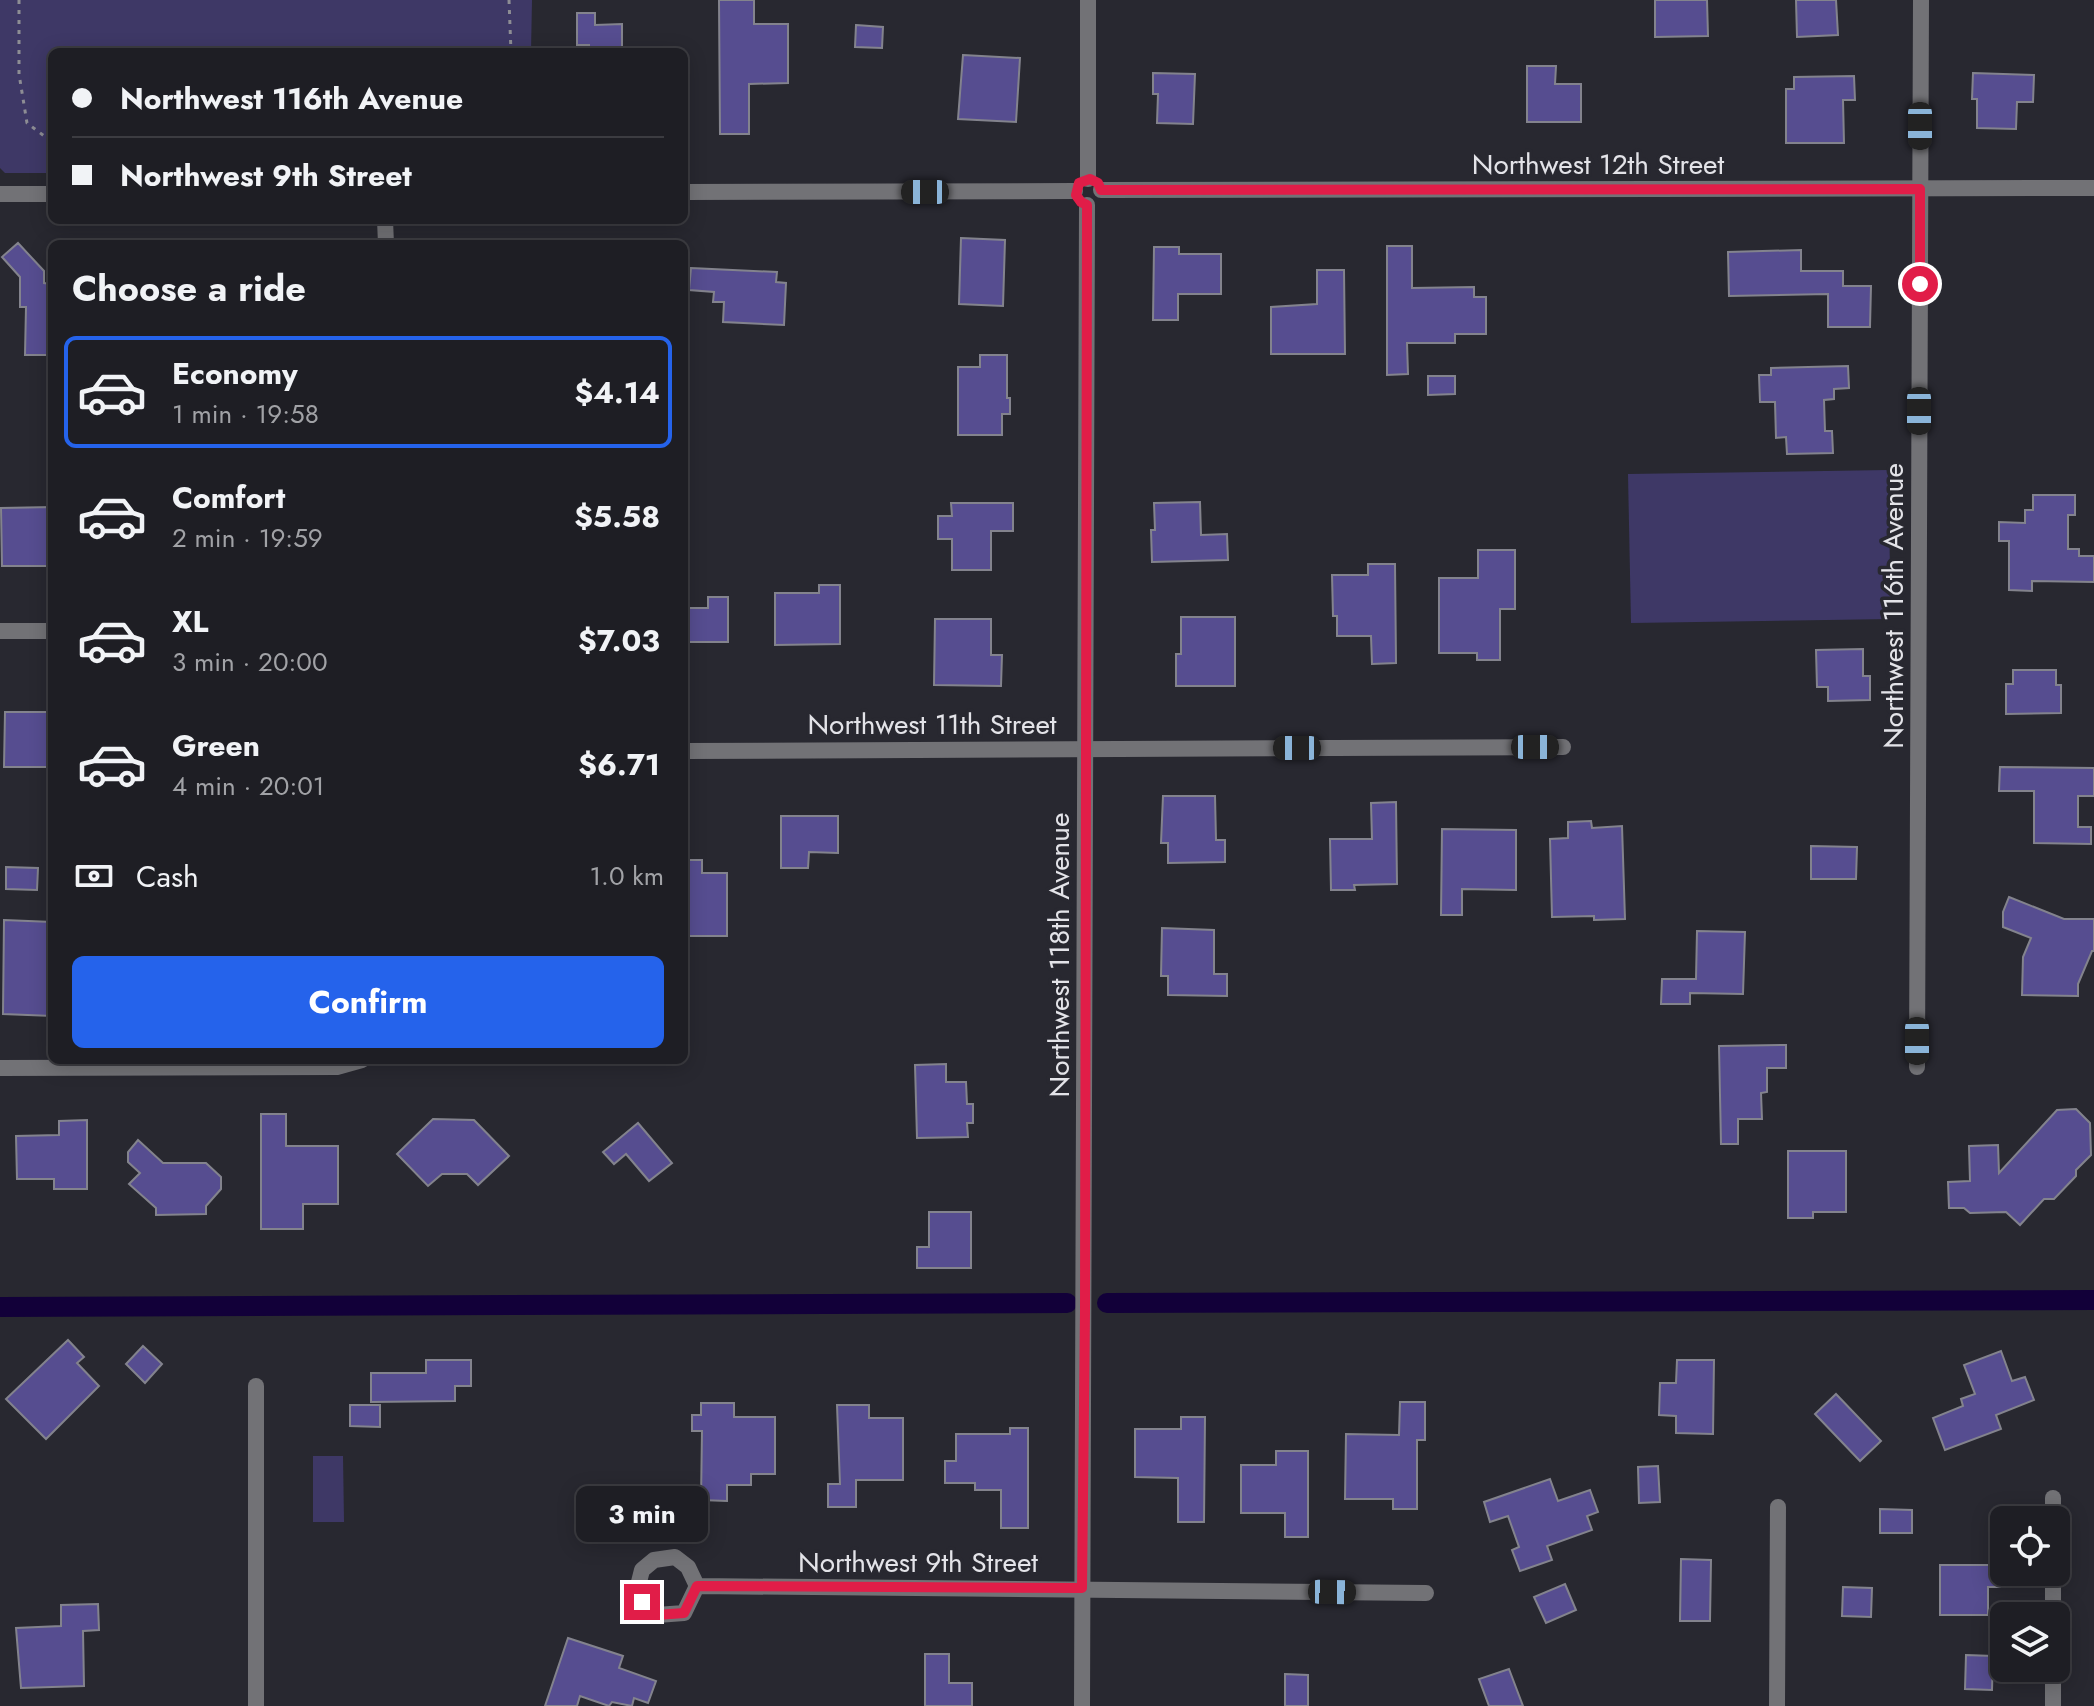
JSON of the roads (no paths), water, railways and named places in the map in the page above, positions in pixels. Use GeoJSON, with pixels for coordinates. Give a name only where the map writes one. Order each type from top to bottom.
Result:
{"type":"FeatureCollection","features":[{"type":"Feature","properties":{"kind":"street"},"geometry":{"type":"LineString","coordinates":[[1088,0],[1097,202],[1087,205],[1078,199],[1075,191],[1079,183],[1095,185]]}},
{"type":"Feature","properties":{"kind":"street","name":"Northwest 116th Avenue"},"geometry":{"type":"LineString","coordinates":[[1917,1067],[1921,0]]}},
{"type":"Feature","properties":{"kind":"street","name":"Northwest 12th Street"},"geometry":{"type":"LineString","coordinates":[[1095,185],[2094,188]]}},
{"type":"Feature","properties":{"kind":"street"},"geometry":{"type":"LineString","coordinates":[[688,192],[1075,191]]}},
{"type":"Feature","properties":{"kind":"street"},"geometry":{"type":"LineString","coordinates":[[0,194],[48,194]]}},
{"type":"Feature","properties":{"kind":"street","name":"Northwest 118th Avenue"},"geometry":{"type":"LineString","coordinates":[[1082,1706],[1087,205]]}},
{"type":"Feature","properties":{"kind":"street"},"geometry":{"type":"LineString","coordinates":[[0,631],[48,631]]}},
{"type":"Feature","properties":{"kind":"street","name":"Northwest 11th Street"},"geometry":{"type":"LineString","coordinates":[[688,751],[1563,747]]}},
{"type":"Feature","properties":{"kind":"street"},"geometry":{"type":"LineString","coordinates":[[0,1068],[337,1067],[348,1064]]}},
{"type":"Feature","properties":{"kind":"street"},"geometry":{"type":"LineString","coordinates":[[256,1386],[256,1706]]}},
{"type":"Feature","properties":{"kind":"street"},"geometry":{"type":"LineString","coordinates":[[2053,1498],[2053,1506]]}},
{"type":"Feature","properties":{"kind":"street"},"geometry":{"type":"LineString","coordinates":[[1777,1706],[1778,1507]]}},
{"type":"Feature","properties":{"kind":"street","name":"Northwest 9th Street"},"geometry":{"type":"LineString","coordinates":[[697,1586],[1426,1593]]}},
{"type":"Feature","properties":{"kind":"street"},"geometry":{"type":"LineString","coordinates":[[2053,1682],[2053,1706]]}},
{"type":"Feature","properties":{"kind":"waterway"},"geometry":{"type":"LineString","coordinates":[[1107,1303],[2094,1300]]}},
{"type":"Feature","properties":{"kind":"waterway"},"geometry":{"type":"LineString","coordinates":[[0,1307],[1067,1303]]}}]}
